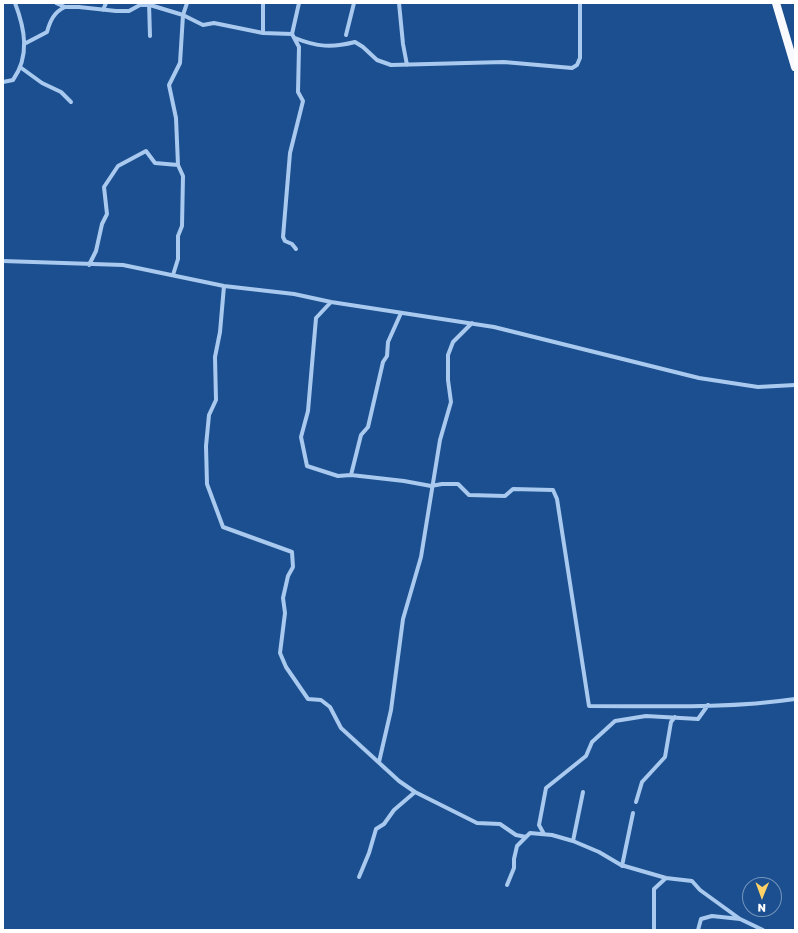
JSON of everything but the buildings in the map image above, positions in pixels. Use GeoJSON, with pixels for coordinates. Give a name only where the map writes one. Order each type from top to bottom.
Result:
{"type":"FeatureCollection","features":[{"type":"Feature","properties":{"kind":"highway"},"geometry":{"type":"LineString","coordinates":[[776,3],[795,67]]}},
{"type":"Feature","properties":{"kind":"street"},"geometry":{"type":"LineString","coordinates":[[3,82],[13,80],[20,67],[26,43],[23,23],[15,3]]}},
{"type":"Feature","properties":{"kind":"street"},"geometry":{"type":"LineString","coordinates":[[56,3],[65,7]]}},
{"type":"Feature","properties":{"kind":"street"},"geometry":{"type":"LineString","coordinates":[[103,10],[106,3]]}},
{"type":"Feature","properties":{"kind":"street"},"geometry":{"type":"LineString","coordinates":[[173,275],[178,259],[178,236],[182,226],[183,176],[178,165],[176,118],[169,85],[180,63],[183,15],[187,3]]}},
{"type":"Feature","properties":{"kind":"street"},"geometry":{"type":"LineString","coordinates":[[263,3],[263,33]]}},
{"type":"Feature","properties":{"kind":"street"},"geometry":{"type":"LineString","coordinates":[[292,34],[300,3]]}},
{"type":"Feature","properties":{"kind":"street"},"geometry":{"type":"LineString","coordinates":[[346,35],[354,3]]}},
{"type":"Feature","properties":{"kind":"street"},"geometry":{"type":"LineString","coordinates":[[399,3],[403,44],[407,65]]}},
{"type":"Feature","properties":{"kind":"street"},"geometry":{"type":"LineString","coordinates":[[295,38],[305,42],[336,47],[355,42],[377,60],[391,64],[407,65],[504,62],[572,68],[577,65],[580,58],[580,3]]}},
{"type":"Feature","properties":{"kind":"street"},"geometry":{"type":"LineString","coordinates":[[26,43],[47,32],[50,23],[58,10],[65,7],[129,11],[140,5],[149,4],[183,15],[203,25],[214,23],[263,33],[292,34]]}},
{"type":"Feature","properties":{"kind":"street"},"geometry":{"type":"LineString","coordinates":[[149,4],[150,36]]}},
{"type":"Feature","properties":{"kind":"street"},"geometry":{"type":"LineString","coordinates":[[292,34],[298,47],[298,92],[303,101],[290,153],[283,237],[285,241],[292,244],[296,249]]}},
{"type":"Feature","properties":{"kind":"street"},"geometry":{"type":"LineString","coordinates":[[20,67],[42,83],[61,92],[71,102]]}},
{"type":"Feature","properties":{"kind":"street"},"geometry":{"type":"LineString","coordinates":[[89,265],[96,251],[102,224],[107,214],[104,188],[118,166],[146,151],[155,163],[178,165]]}},
{"type":"Feature","properties":{"kind":"street"},"geometry":{"type":"LineString","coordinates":[[3,261],[23,260],[89,265],[122,265],[224,286],[294,294],[331,302],[472,323],[699,378],[758,387],[795,384]]}},
{"type":"Feature","properties":{"kind":"street"},"geometry":{"type":"LineString","coordinates":[[224,286],[220,332],[215,357],[216,400],[209,415],[206,446],[207,484],[223,527],[292,552],[293,567],[288,576],[282,598],[285,613],[280,654],[286,667],[308,699],[321,700],[330,707],[341,728],[399,781],[415,792],[477,823],[500,824],[516,835],[526,837]]}},
{"type":"Feature","properties":{"kind":"street"},"geometry":{"type":"LineString","coordinates":[[331,302],[316,318],[308,410],[301,438],[307,466],[338,476],[351,475],[404,481],[431,486],[458,484],[469,495],[504,496],[513,489],[553,490],[557,499],[589,706],[708,706],[774,702],[795,699]]}},
{"type":"Feature","properties":{"kind":"street"},"geometry":{"type":"LineString","coordinates":[[351,475],[361,434],[368,427],[383,362],[387,356],[388,342],[401,312]]}},
{"type":"Feature","properties":{"kind":"street"},"geometry":{"type":"LineString","coordinates":[[379,762],[391,710],[403,619],[421,557],[431,486],[440,440],[451,402],[448,380],[448,355],[453,342],[472,323]]}},
{"type":"Feature","properties":{"kind":"street"},"geometry":{"type":"LineString","coordinates":[[544,834],[539,825],[546,788],[586,756],[592,742],[615,721],[646,716],[698,719],[708,706]]}},
{"type":"Feature","properties":{"kind":"street"},"geometry":{"type":"LineString","coordinates":[[636,802],[642,782],[665,757],[671,722],[675,717]]}},
{"type":"Feature","properties":{"kind":"street"},"geometry":{"type":"LineString","coordinates":[[359,877],[369,853],[376,829],[384,824],[394,810],[415,792]]}},
{"type":"Feature","properties":{"kind":"street"},"geometry":{"type":"LineString","coordinates":[[573,841],[583,792]]}},
{"type":"Feature","properties":{"kind":"street"},"geometry":{"type":"LineString","coordinates":[[622,866],[633,813]]}},
{"type":"Feature","properties":{"kind":"street"},"geometry":{"type":"LineString","coordinates":[[507,885],[514,868],[514,859],[518,846],[530,833],[544,834],[573,841],[598,852],[622,866],[666,878],[692,881],[700,890],[740,919],[762,930]]}},
{"type":"Feature","properties":{"kind":"street"},"geometry":{"type":"LineString","coordinates":[[654,930],[654,889],[666,878]]}},
{"type":"Feature","properties":{"kind":"street"},"geometry":{"type":"LineString","coordinates":[[698,930],[701,920],[712,916],[740,919]]}}]}
